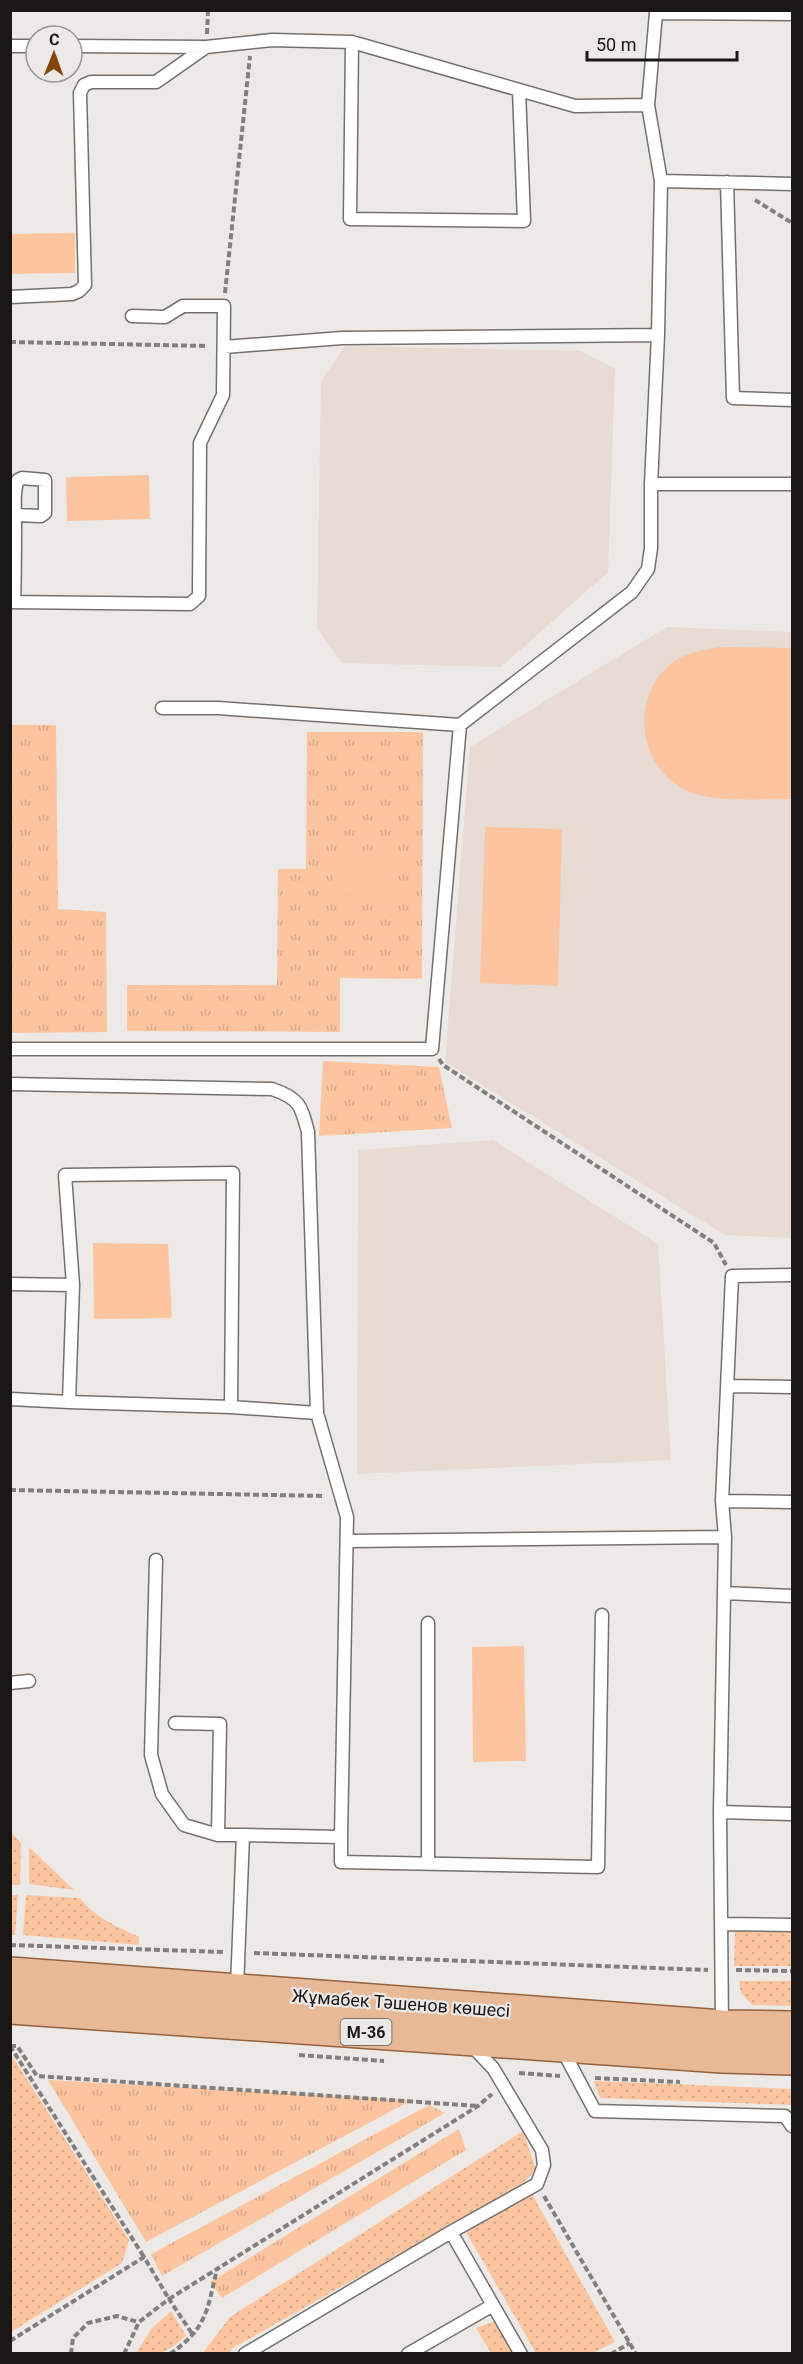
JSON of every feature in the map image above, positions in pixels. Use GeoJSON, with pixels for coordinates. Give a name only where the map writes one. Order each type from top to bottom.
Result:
{"type":"FeatureCollection","features":[{"type":"Feature","properties":{"kind":"main road","name":"Жұмабек Тәшенов көшесі"},"geometry":{"type":"LineString","coordinates":[[10,1974],[722,2027],[792,2028]]}},
{"type":"Feature","properties":{"kind":"main road","name":"Жұмабек Тәшенов көшесі"},"geometry":{"type":"LineString","coordinates":[[10,2007],[722,2056],[792,2058]]}},
{"type":"Feature","properties":{"kind":"lane"},"geometry":{"type":"LineString","coordinates":[[162,708],[218,708],[460,725],[632,592],[648,569],[651,548],[661,181],[648,105],[656,13],[792,14]]}},
{"type":"Feature","properties":{"kind":"lane"},"geometry":{"type":"LineString","coordinates":[[84,46],[206,46],[252,41],[352,42],[575,106],[648,105]]}},
{"type":"Feature","properties":{"kind":"lane"},"geometry":{"type":"LineString","coordinates":[[352,42],[350,219],[524,221],[519,90]]}},
{"type":"Feature","properties":{"kind":"lane"},"geometry":{"type":"LineString","coordinates":[[10,297],[72,294],[85,285],[80,93],[84,85],[91,82],[156,82],[206,46]]}},
{"type":"Feature","properties":{"kind":"lane"},"geometry":{"type":"LineString","coordinates":[[661,181],[792,184]]}},
{"type":"Feature","properties":{"kind":"lane"},"geometry":{"type":"LineString","coordinates":[[727,182],[733,398],[792,400]]}},
{"type":"Feature","properties":{"kind":"lane"},"geometry":{"type":"LineString","coordinates":[[15,515],[12,602],[190,604],[197,600],[200,591],[200,443],[224,395],[224,306],[183,306],[165,317],[132,316]]}},
{"type":"Feature","properties":{"kind":"lane"},"geometry":{"type":"LineString","coordinates":[[224,346],[342,338],[658,336]]}},
{"type":"Feature","properties":{"kind":"lane"},"geometry":{"type":"LineString","coordinates":[[651,484],[792,484]]}},
{"type":"Feature","properties":{"kind":"lane"},"geometry":{"type":"LineString","coordinates":[[10,1049],[432,1049],[460,725]]}},
{"type":"Feature","properties":{"kind":"lane"},"geometry":{"type":"LineString","coordinates":[[10,1084],[272,1089],[290,1095],[302,1110],[308,1132],[317,1413],[347,1517],[340,1862],[598,1867],[602,1615]]}},
{"type":"Feature","properties":{"kind":"lane"},"geometry":{"type":"LineString","coordinates":[[69,1402],[73,1285],[65,1175],[233,1173],[231,1407]]}},
{"type":"Feature","properties":{"kind":"lane"},"geometry":{"type":"LineString","coordinates":[[722,2027],[720,1812],[725,1537],[722,1501],[732,1276],[792,1275]]}},
{"type":"Feature","properties":{"kind":"lane"},"geometry":{"type":"LineString","coordinates":[[10,1284],[73,1285]]}},
{"type":"Feature","properties":{"kind":"lane"},"geometry":{"type":"LineString","coordinates":[[727,1386],[792,1387]]}},
{"type":"Feature","properties":{"kind":"lane"},"geometry":{"type":"LineString","coordinates":[[10,1399],[231,1407],[317,1413]]}},
{"type":"Feature","properties":{"kind":"lane"},"geometry":{"type":"LineString","coordinates":[[722,1501],[792,1502]]}},
{"type":"Feature","properties":{"kind":"lane"},"geometry":{"type":"LineString","coordinates":[[348,1541],[725,1537]]}},
{"type":"Feature","properties":{"kind":"lane"},"geometry":{"type":"LineString","coordinates":[[156,1560],[151,1755],[162,1794],[184,1826],[218,1835],[341,1837]]}},
{"type":"Feature","properties":{"kind":"lane"},"geometry":{"type":"LineString","coordinates":[[724,1593],[792,1596]]}},
{"type":"Feature","properties":{"kind":"lane"},"geometry":{"type":"LineString","coordinates":[[428,1623],[428,1864]]}},
{"type":"Feature","properties":{"kind":"lane"},"geometry":{"type":"LineString","coordinates":[[10,1683],[29,1681]]}},
{"type":"Feature","properties":{"kind":"lane"},"geometry":{"type":"LineString","coordinates":[[175,1723],[220,1724],[218,1835]]}},
{"type":"Feature","properties":{"kind":"lane"},"geometry":{"type":"LineString","coordinates":[[720,1812],[792,1814]]}},
{"type":"Feature","properties":{"kind":"lane"},"geometry":{"type":"LineString","coordinates":[[237,1991],[243,1835]]}},
{"type":"Feature","properties":{"kind":"lane"},"geometry":{"type":"LineString","coordinates":[[721,1924],[792,1925]]}},
{"type":"Feature","properties":{"kind":"lane"},"geometry":{"type":"LineString","coordinates":[[245,2354],[537,2184],[544,2165],[542,2150],[493,2068],[465,2038]]}},
{"type":"Feature","properties":{"kind":"lane"},"geometry":{"type":"LineString","coordinates":[[560,2045],[595,2111],[785,2116],[792,2126]]}},
{"type":"Feature","properties":{"kind":"lane"},"geometry":{"type":"LineString","coordinates":[[451,2232],[521,2354]]}},
{"type":"Feature","properties":{"kind":"lane"},"geometry":{"type":"LineString","coordinates":[[408,2354],[494,2305]]}},
{"type":"Feature","properties":{"kind":"path"},"geometry":{"type":"LineString","coordinates":[[206,46],[208,10]]}},
{"type":"Feature","properties":{"kind":"path"},"geometry":{"type":"LineString","coordinates":[[224,306],[252,41]]}},
{"type":"Feature","properties":{"kind":"path"},"geometry":{"type":"LineString","coordinates":[[727,182],[792,223]]}},
{"type":"Feature","properties":{"kind":"path"},"geometry":{"type":"LineString","coordinates":[[10,342],[224,346]]}},
{"type":"Feature","properties":{"kind":"path"},"geometry":{"type":"LineString","coordinates":[[432,1049],[443,1065],[714,1243],[732,1276]]}},
{"type":"Feature","properties":{"kind":"path"},"geometry":{"type":"LineString","coordinates":[[10,1490],[341,1496]]}},
{"type":"Feature","properties":{"kind":"path"},"geometry":{"type":"LineString","coordinates":[[10,1945],[792,1971]]}},
{"type":"Feature","properties":{"kind":"path"},"geometry":{"type":"LineString","coordinates":[[10,2046],[17,2046],[37,2076],[478,2106]]}},
{"type":"Feature","properties":{"kind":"path"},"geometry":{"type":"LineString","coordinates":[[10,2046],[193,2335]]}},
{"type":"Feature","properties":{"kind":"path"},"geometry":{"type":"LineString","coordinates":[[124,2354],[139,2322],[169,2299],[478,2106],[526,2068]]}},
{"type":"Feature","properties":{"kind":"path"},"geometry":{"type":"LineString","coordinates":[[519,2073],[577,2078],[685,2082]]}},
{"type":"Feature","properties":{"kind":"path"},"geometry":{"type":"LineString","coordinates":[[537,2184],[636,2354]]}},
{"type":"Feature","properties":{"kind":"path"},"geometry":{"type":"LineString","coordinates":[[10,2341],[144,2257]]}},
{"type":"Feature","properties":{"kind":"path"},"geometry":{"type":"LineString","coordinates":[[170,2354],[197,2331],[208,2306],[217,2269]]}},
{"type":"Feature","properties":{"kind":"path"},"geometry":{"type":"LineString","coordinates":[[71,2354],[73,2338],[88,2323],[117,2316],[139,2322]]}},
{"type":"Feature","properties":{"kind":"path"},"geometry":{"type":"LineString","coordinates":[[611,2354],[630,2343]]}},
{"type":"Feature","properties":{"kind":"shaded area"},"geometry":{"type":"Polygon","coordinates":[[[345,346],[580,351],[615,369],[608,572],[501,667],[342,663],[317,628],[321,381],[345,346]]]}},
{"type":"Feature","properties":{"kind":"shaded area"},"geometry":{"type":"Polygon","coordinates":[[[667,627],[792,632],[792,1238],[725,1235],[445,1062],[470,747],[667,627]]]}},
{"type":"Feature","properties":{"kind":"shaded area"},"geometry":{"type":"Polygon","coordinates":[[[493,1140],[658,1244],[671,1460],[357,1474],[358,1150],[493,1140]]]}},
{"type":"Feature","properties":{"kind":"green space"},"geometry":{"type":"Polygon","coordinates":[[[75,233],[75,273],[11,274],[11,234],[75,233]]]}},
{"type":"Feature","properties":{"kind":"green space"},"geometry":{"type":"Polygon","coordinates":[[[149,475],[150,519],[67,521],[66,477],[149,475]]]}},
{"type":"Feature","properties":{"kind":"green space"},"geometry":{"type":"Polygon","coordinates":[[[720,647],[792,648],[792,799],[739,800],[699,795],[672,781],[659,768],[650,752],[644,717],[655,683],[666,668],[678,659],[699,651],[720,647]]]}},
{"type":"Feature","properties":{"kind":"green space"},"geometry":{"type":"Polygon","coordinates":[[[10,725],[56,725],[58,909],[106,912],[107,1032],[11,1033],[10,725]]]}},
{"type":"Feature","properties":{"kind":"green space"},"geometry":{"type":"Polygon","coordinates":[[[307,732],[423,732],[422,979],[340,978],[340,1032],[127,1031],[127,985],[277,985],[278,869],[306,869],[307,732]]]}},
{"type":"Feature","properties":{"kind":"green space"},"geometry":{"type":"Polygon","coordinates":[[[485,827],[562,829],[558,986],[480,983],[485,827]]]}},
{"type":"Feature","properties":{"kind":"green space"},"geometry":{"type":"Polygon","coordinates":[[[334,857],[399,860],[398,897],[332,895],[334,857]]]}},
{"type":"Feature","properties":{"kind":"green space"},"geometry":{"type":"Polygon","coordinates":[[[323,1061],[439,1067],[452,1128],[319,1136],[323,1061]]]}},
{"type":"Feature","properties":{"kind":"green space"},"geometry":{"type":"Polygon","coordinates":[[[93,1243],[168,1244],[172,1318],[94,1319],[93,1243]]]}},
{"type":"Feature","properties":{"kind":"green space"},"geometry":{"type":"Polygon","coordinates":[[[524,1646],[526,1761],[473,1762],[472,1647],[524,1646]]]}},
{"type":"Feature","properties":{"kind":"green space"},"geometry":{"type":"Polygon","coordinates":[[[11,1832],[21,1843],[20,1885],[11,1885],[11,1832]]]}},
{"type":"Feature","properties":{"kind":"green space"},"geometry":{"type":"Polygon","coordinates":[[[29,1847],[74,1890],[29,1884],[29,1847]]]}},
{"type":"Feature","properties":{"kind":"green space"},"geometry":{"type":"Polygon","coordinates":[[[10,1895],[18,1895],[15,1935],[11,1935],[10,1895]]]}},
{"type":"Feature","properties":{"kind":"green space"},"geometry":{"type":"Polygon","coordinates":[[[26,1895],[80,1898],[99,1916],[139,1937],[139,1945],[23,1935],[26,1895]]]}},
{"type":"Feature","properties":{"kind":"green space"},"geometry":{"type":"Polygon","coordinates":[[[735,1927],[792,1929],[792,1966],[734,1966],[735,1927]]]}},
{"type":"Feature","properties":{"kind":"green space"},"geometry":{"type":"Polygon","coordinates":[[[739,1981],[792,1981],[792,2006],[752,2005],[741,1993],[739,1981]]]}},
{"type":"Feature","properties":{"kind":"green space"},"geometry":{"type":"Polygon","coordinates":[[[11,2054],[129,2240],[122,2263],[11,2332],[11,2054]]]}},
{"type":"Feature","properties":{"kind":"green space"},"geometry":{"type":"Polygon","coordinates":[[[48,2080],[412,2100],[146,2242],[48,2080]]]}},
{"type":"Feature","properties":{"kind":"green space"},"geometry":{"type":"Polygon","coordinates":[[[594,2081],[792,2089],[792,2105],[600,2098],[594,2081]]]}},
{"type":"Feature","properties":{"kind":"green space"},"geometry":{"type":"Polygon","coordinates":[[[429,2105],[445,2113],[162,2276],[151,2254],[429,2105]]]}},
{"type":"Feature","properties":{"kind":"green space"},"geometry":{"type":"Polygon","coordinates":[[[459,2129],[466,2150],[222,2298],[210,2282],[459,2129]]]}},
{"type":"Feature","properties":{"kind":"green space"},"geometry":{"type":"Polygon","coordinates":[[[523,2131],[536,2170],[521,2185],[233,2348],[229,2353],[202,2354],[230,2317],[523,2131]]]}},
{"type":"Feature","properties":{"kind":"green space"},"geometry":{"type":"Polygon","coordinates":[[[532,2194],[615,2342],[593,2353],[536,2353],[466,2232],[532,2194]]]}},
{"type":"Feature","properties":{"kind":"green space"},"geometry":{"type":"Polygon","coordinates":[[[171,2311],[186,2336],[163,2352],[136,2353],[152,2328],[171,2311]]]}},
{"type":"Feature","properties":{"kind":"green space"},"geometry":{"type":"Polygon","coordinates":[[[495,2321],[513,2353],[491,2353],[476,2328],[495,2321]]]}}]}
